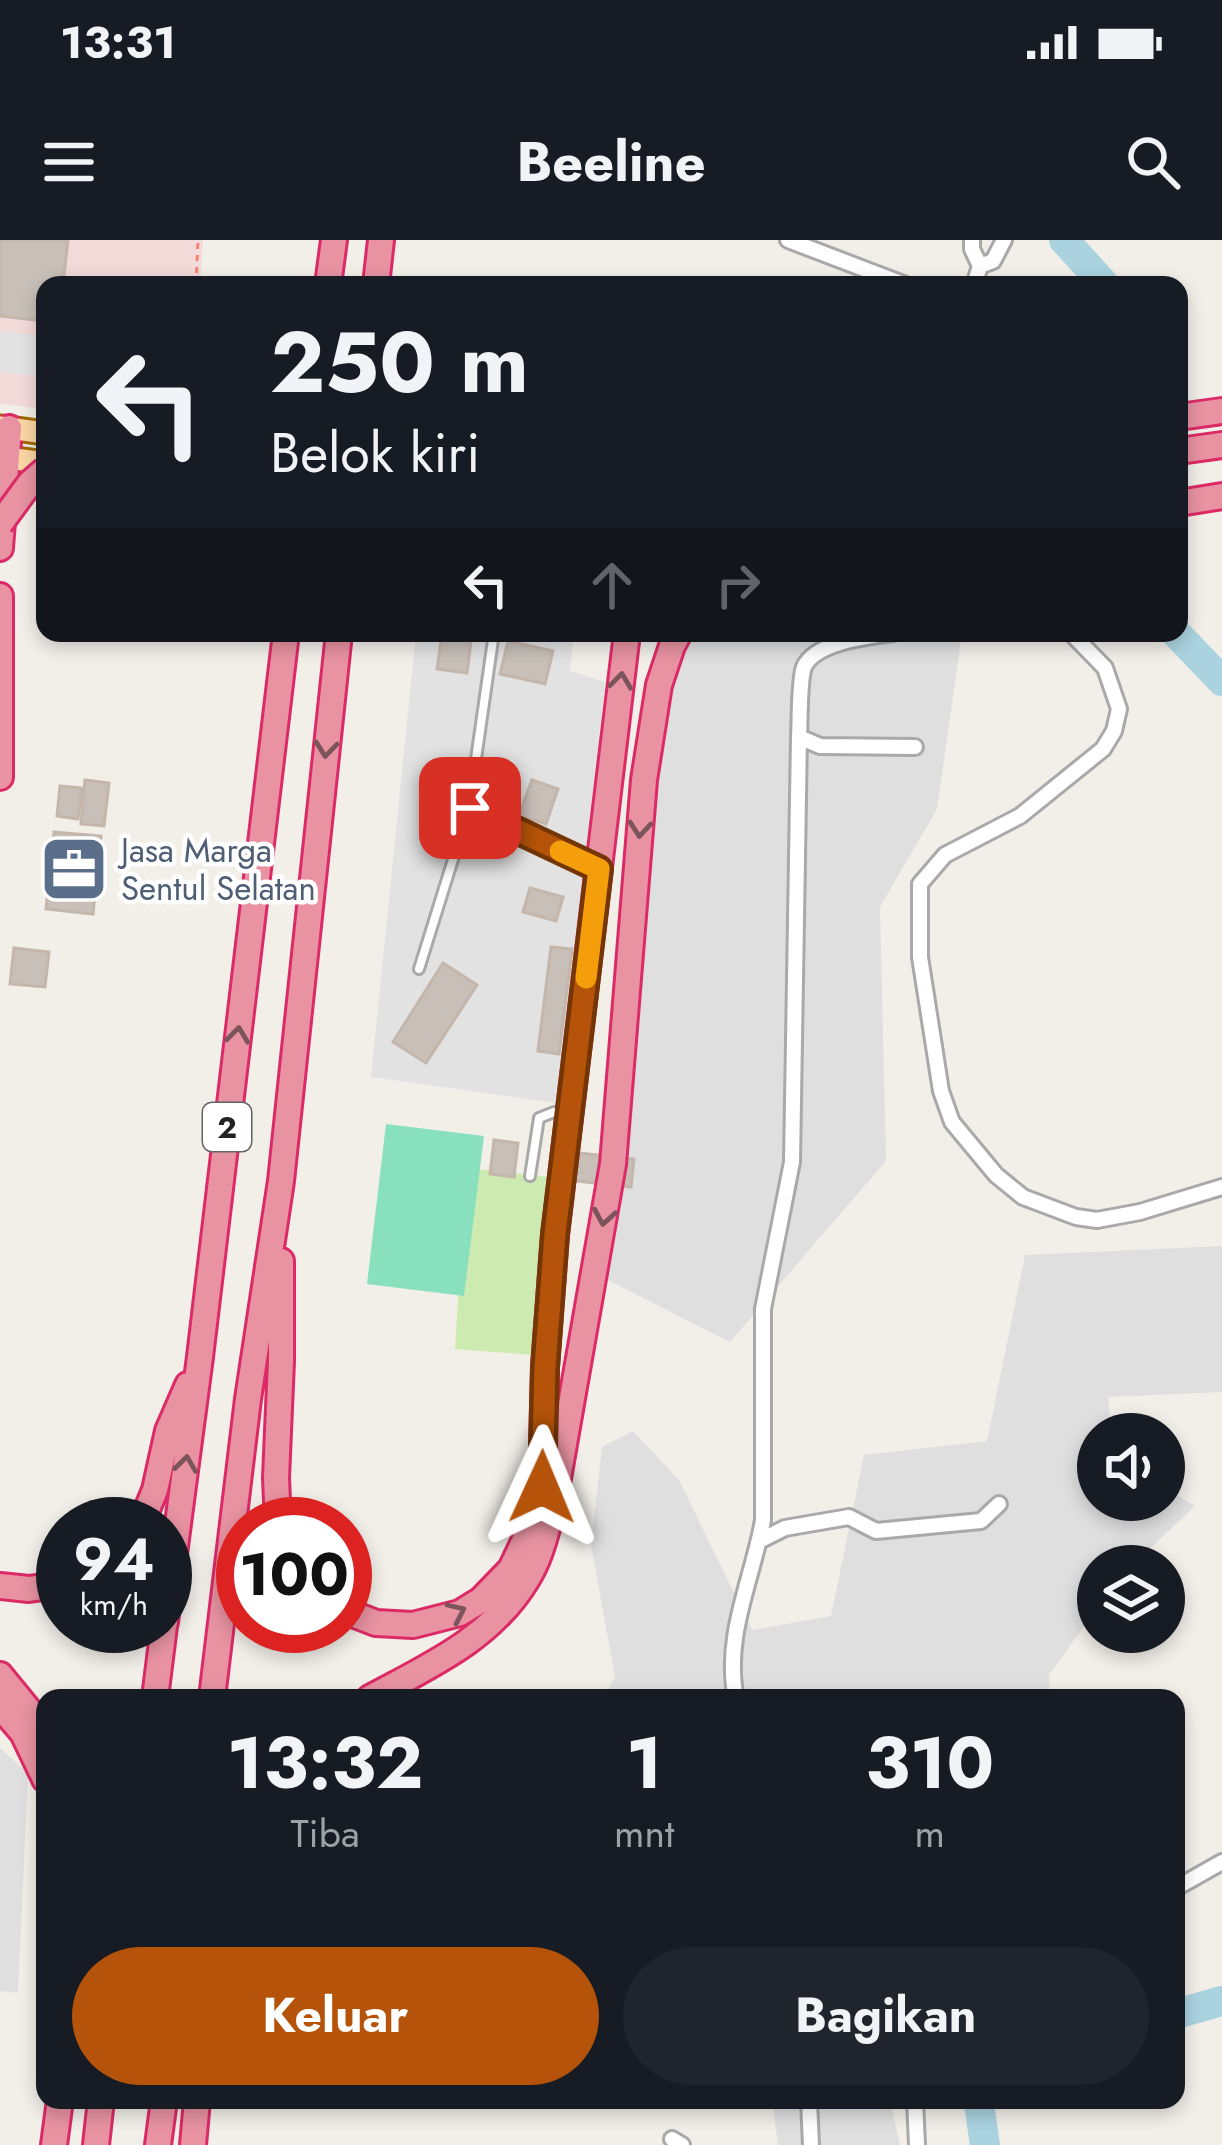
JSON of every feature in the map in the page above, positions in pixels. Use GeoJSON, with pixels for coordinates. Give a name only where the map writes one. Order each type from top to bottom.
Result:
{"type":"FeatureCollection","features":[{"type":"Feature","properties":{"kind":"highway"},"geometry":{"type":"LineString","coordinates":[[329,276],[334,240]]}},
{"type":"Feature","properties":{"kind":"highway"},"geometry":{"type":"LineString","coordinates":[[377,276],[381,240]]}},
{"type":"Feature","properties":{"kind":"highway"},"geometry":{"type":"LineString","coordinates":[[1188,416],[1222,411]]}},
{"type":"Feature","properties":{"kind":"highway"},"geometry":{"type":"LineString","coordinates":[[0,551],[5,427]]}},
{"type":"Feature","properties":{"kind":"highway"},"geometry":{"type":"LineString","coordinates":[[1188,450],[1222,445]]}},
{"type":"Feature","properties":{"kind":"highway"},"geometry":{"type":"LineString","coordinates":[[0,524],[36,476]]}},
{"type":"Feature","properties":{"kind":"highway"},"geometry":{"type":"LineString","coordinates":[[0,551],[19,512],[36,496]]}},
{"type":"Feature","properties":{"kind":"highway"},"geometry":{"type":"LineString","coordinates":[[1188,502],[1222,496]]}},
{"type":"Feature","properties":{"kind":"highway"},"geometry":{"type":"LineString","coordinates":[[0,596],[0,777]]}},
{"type":"Feature","properties":{"kind":"highway","name":"2"},"geometry":{"type":"LineString","coordinates":[[182,1497],[285,642]]}},
{"type":"Feature","properties":{"kind":"highway","name":"2"},"geometry":{"type":"LineString","coordinates":[[213,1689],[248,1399],[281,1181],[338,642]]}},
{"type":"Feature","properties":{"kind":"highway"},"geometry":{"type":"LineString","coordinates":[[372,1621],[413,1625],[460,1613],[482,1600],[511,1569],[530,1529],[542,1487],[547,1335],[569,1112],[626,642]]}},
{"type":"Feature","properties":{"kind":"highway"},"geometry":{"type":"LineString","coordinates":[[387,1689],[454,1653],[509,1604],[529,1577],[553,1507],[613,1164],[655,642]]}},
{"type":"Feature","properties":{"kind":"highway"},"geometry":{"type":"LineString","coordinates":[[644,780],[659,685],[674,642]]}},
{"type":"Feature","properties":{"kind":"highway"},"geometry":{"type":"LineString","coordinates":[[277,1497],[281,1181]]}},
{"type":"Feature","properties":{"kind":"highway"},"geometry":{"type":"LineString","coordinates":[[152,1497],[168,1431],[200,1357]]}},
{"type":"Feature","properties":{"kind":"highway"},"geometry":{"type":"LineString","coordinates":[[0,1586],[36,1588]]}},
{"type":"Feature","properties":{"kind":"highway","name":"2"},"geometry":{"type":"LineString","coordinates":[[156,1689],[161,1653]]}},
{"type":"Feature","properties":{"kind":"highway"},"geometry":{"type":"LineString","coordinates":[[0,1675],[36,1719]]}},
{"type":"Feature","properties":{"kind":"highway"},"geometry":{"type":"LineString","coordinates":[[0,1706],[23,1733],[36,1760]]}},
{"type":"Feature","properties":{"kind":"highway"},"geometry":{"type":"LineString","coordinates":[[49,2109],[51,2145]]}},
{"type":"Feature","properties":{"kind":"highway"},"geometry":{"type":"LineString","coordinates":[[51,2145],[58,2109]]}},
{"type":"Feature","properties":{"kind":"highway"},"geometry":{"type":"LineString","coordinates":[[95,2145],[100,2109]]}},
{"type":"Feature","properties":{"kind":"highway"},"geometry":{"type":"LineString","coordinates":[[158,2145],[163,2109]]}},
{"type":"Feature","properties":{"kind":"highway"},"geometry":{"type":"LineString","coordinates":[[193,2145],[196,2109]]}},
{"type":"Feature","properties":{"kind":"main road"},"geometry":{"type":"LineString","coordinates":[[5,427],[36,432]]}},
{"type":"Feature","properties":{"kind":"main road"},"geometry":{"type":"LineString","coordinates":[[4,458],[36,464]]}},
{"type":"Feature","properties":{"kind":"street"},"geometry":{"type":"LineString","coordinates":[[788,240],[882,276]]}},
{"type":"Feature","properties":{"kind":"street"},"geometry":{"type":"LineString","coordinates":[[972,240],[980,266],[977,276]]}},
{"type":"Feature","properties":{"kind":"street"},"geometry":{"type":"LineString","coordinates":[[980,266],[993,260],[1004,240]]}},
{"type":"Feature","properties":{"kind":"street"},"geometry":{"type":"LineString","coordinates":[[735,1689],[736,1635],[763,1520],[764,1310],[792,1162],[804,668],[819,650],[847,642]]}},
{"type":"Feature","properties":{"kind":"street"},"geometry":{"type":"LineString","coordinates":[[1080,642],[1106,668],[1119,709],[1103,749],[1021,816],[945,855],[920,884],[920,957],[941,1091],[952,1122],[996,1175],[1023,1197],[1076,1216],[1097,1220],[1140,1212],[1222,1187]]}},
{"type":"Feature","properties":{"kind":"street"},"geometry":{"type":"LineString","coordinates":[[799,736],[820,746],[915,747]]}},
{"type":"Feature","properties":{"kind":"street"},"geometry":{"type":"LineString","coordinates":[[759,1541],[785,1528],[848,1516],[876,1531],[981,1521],[999,1504]]}},
{"type":"Feature","properties":{"kind":"street"},"geometry":{"type":"LineString","coordinates":[[1185,1883],[1222,1862]]}},
{"type":"Feature","properties":{"kind":"street"},"geometry":{"type":"LineString","coordinates":[[809,2109],[811,2145]]}},
{"type":"Feature","properties":{"kind":"street"},"geometry":{"type":"LineString","coordinates":[[915,2109],[917,2145]]}},
{"type":"Feature","properties":{"kind":"lane"},"geometry":{"type":"LineString","coordinates":[[419,969],[470,808],[493,642]]}},
{"type":"Feature","properties":{"kind":"lane"},"geometry":{"type":"LineString","coordinates":[[470,808],[599,869]]}},
{"type":"Feature","properties":{"kind":"lane"},"geometry":{"type":"LineString","coordinates":[[530,1176],[539,1118],[569,1112]]}},
{"type":"Feature","properties":{"kind":"path"},"geometry":{"type":"LineString","coordinates":[[196,276],[198,240]]}},
{"type":"Feature","properties":{"kind":"shaded area"},"geometry":{"type":"Polygon","coordinates":[[[0,240],[203,240],[201,276],[36,276],[36,408],[0,404],[0,240]]]}},
{"type":"Feature","properties":{"kind":"shaded area"},"geometry":{"type":"Polygon","coordinates":[[[0,331],[36,335],[36,376],[0,372],[0,331]]]}},
{"type":"Feature","properties":{"kind":"shaded area"},"geometry":{"type":"Polygon","coordinates":[[[415,642],[573,642],[570,671],[605,682],[557,1103],[371,1077],[415,642]]]}},
{"type":"Feature","properties":{"kind":"shaded area"},"geometry":{"type":"Polygon","coordinates":[[[677,642],[961,642],[937,809],[880,907],[886,1161],[730,1342],[594,1273],[644,780],[677,642]]]}},
{"type":"Feature","properties":{"kind":"shaded area"},"geometry":{"type":"Polygon","coordinates":[[[1222,1246],[1222,1392],[1108,1397],[1110,1413],[1077,1413],[1077,1521],[1179,1521],[1154,1545],[1077,1545],[1077,1636],[1049,1675],[1050,1689],[608,1689],[615,1677],[591,1545],[602,1447],[633,1431],[679,1480],[752,1630],[831,1616],[864,1455],[987,1441],[1025,1255],[1222,1246]]]}},
{"type":"Feature","properties":{"kind":"shaded area"},"geometry":{"type":"Polygon","coordinates":[[[0,1748],[28,1773],[18,1993],[0,1991],[0,1748]]]}},
{"type":"Feature","properties":{"kind":"shaded area"},"geometry":{"type":"Polygon","coordinates":[[[773,2109],[892,2109],[900,2145],[778,2145],[773,2109]]]}},
{"type":"Feature","properties":{"kind":"green space"},"geometry":{"type":"Polygon","coordinates":[[[386,1124],[484,1136],[464,1296],[367,1284],[386,1124]]]}},
{"type":"Feature","properties":{"kind":"green space"},"geometry":{"type":"Polygon","coordinates":[[[466,1168],[562,1178],[546,1356],[455,1349],[466,1168]]]}},
{"type":"Feature","properties":{"kind":"building"},"geometry":{"type":"Polygon","coordinates":[[[0,240],[68,240],[64,276],[36,276],[36,320],[0,316],[0,240]]]}},
{"type":"Feature","properties":{"kind":"building"},"geometry":{"type":"Polygon","coordinates":[[[441,642],[471,642],[467,673],[437,669],[441,642]]]}},
{"type":"Feature","properties":{"kind":"building"},"geometry":{"type":"Polygon","coordinates":[[[508,642],[553,651],[545,684],[500,674],[508,642]]]}},
{"type":"Feature","properties":{"kind":"building"},"geometry":{"type":"Polygon","coordinates":[[[85,780],[109,783],[104,826],[81,824],[85,780]]]}},
{"type":"Feature","properties":{"kind":"building"},"geometry":{"type":"Polygon","coordinates":[[[532,780],[558,789],[546,824],[519,815],[532,780]]]}},
{"type":"Feature","properties":{"kind":"building"},"geometry":{"type":"Polygon","coordinates":[[[60,786],[82,788],[78,819],[57,816],[60,786]]]}},
{"type":"Feature","properties":{"kind":"building"},"geometry":{"type":"Polygon","coordinates":[[[54,832],[101,836],[93,914],[46,909],[54,832]]]}},
{"type":"Feature","properties":{"kind":"building"},"geometry":{"type":"Polygon","coordinates":[[[530,888],[563,897],[556,921],[523,912],[530,888]]]}},
{"type":"Feature","properties":{"kind":"building"},"geometry":{"type":"Polygon","coordinates":[[[551,947],[572,949],[559,1054],[538,1051],[551,947]]]}},
{"type":"Feature","properties":{"kind":"building"},"geometry":{"type":"Polygon","coordinates":[[[14,948],[49,952],[45,987],[10,984],[14,948]]]}},
{"type":"Feature","properties":{"kind":"building"},"geometry":{"type":"Polygon","coordinates":[[[443,963],[477,985],[426,1063],[393,1042],[443,963]]]}},
{"type":"Feature","properties":{"kind":"building"},"geometry":{"type":"Polygon","coordinates":[[[494,1140],[518,1143],[514,1177],[490,1174],[494,1140]]]}},
{"type":"Feature","properties":{"kind":"building"},"geometry":{"type":"Polygon","coordinates":[[[552,1150],[634,1159],[631,1187],[549,1178],[552,1150]]]}},
{"type":"Feature","properties":{"kind":"waterway"},"geometry":{"type":"LineString","coordinates":[[1064,240],[1097,276]]}},
{"type":"Feature","properties":{"kind":"waterway"},"geometry":{"type":"LineString","coordinates":[[1185,642],[1222,681]]}},
{"type":"Feature","properties":{"kind":"waterway"},"geometry":{"type":"LineString","coordinates":[[1185,2011],[1222,2001]]}},
{"type":"Feature","properties":{"kind":"waterway"},"geometry":{"type":"LineString","coordinates":[[980,2109],[985,2145]]}},
{"type":"Feature","properties":{"kind":"slow traffic"},"geometry":{"type":"LineString","coordinates":[[560,851],[599,869],[586,978]]}},
{"type":"Feature","properties":{"kind":"place","name":"Jasa Marga Sentul Selatan"},"geometry":{"type":"Point","coordinates":[74,869]}},
{"type":"Feature","properties":{"kind":"route"},"geometry":{"type":"LineString","coordinates":[[470,808],[599,869],[555,1234],[542,1487]]}}]}
